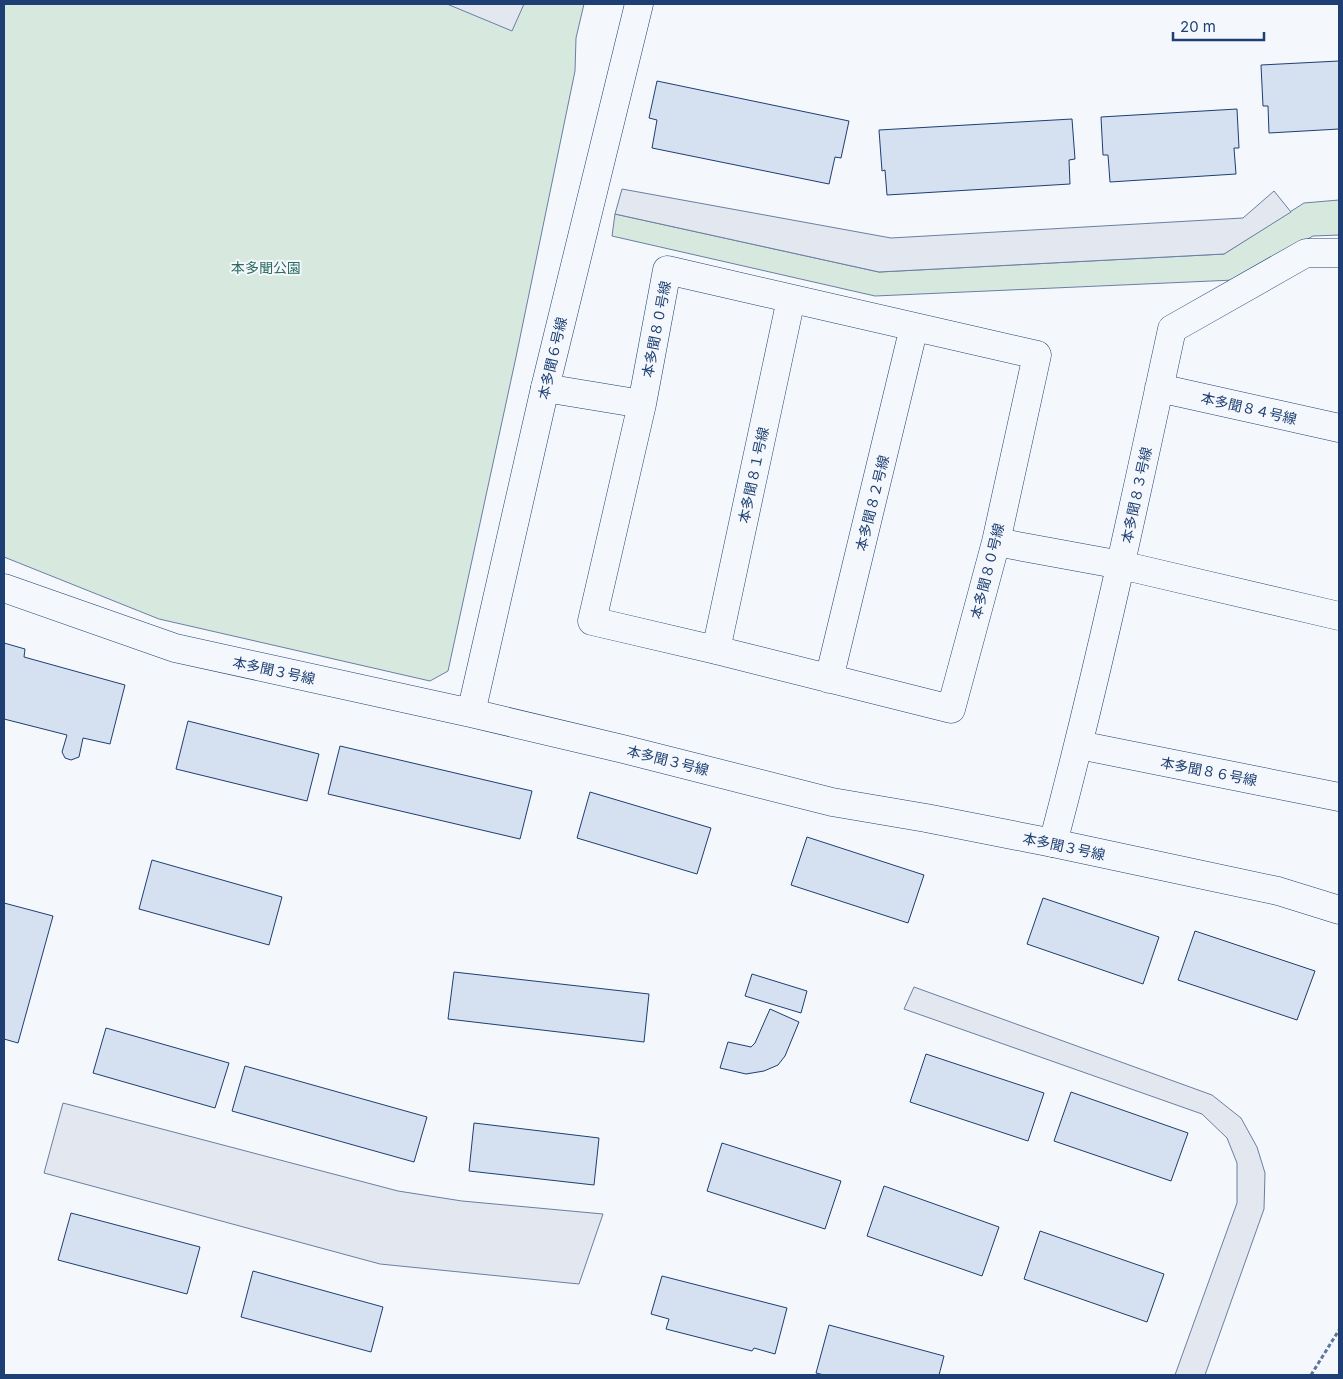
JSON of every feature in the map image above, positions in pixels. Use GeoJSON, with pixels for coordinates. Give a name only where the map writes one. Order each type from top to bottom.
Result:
{"type":"FeatureCollection","features":[{"type":"Feature","properties":{"kind":"street","name":"本多聞６号線"},"geometry":{"type":"LineString","coordinates":[[471,713],[545,388],[639,4]]}},
{"type":"Feature","properties":{"kind":"street","name":"本多聞８３号線"},"geometry":{"type":"LineString","coordinates":[[1053,843],[1079,745],[1121,565],[1172,329],[1306,253],[1339,253]]}},
{"type":"Feature","properties":{"kind":"street","name":"本多聞８０号線"},"geometry":{"type":"LineString","coordinates":[[667,270],[914,327],[1037,355],[996,542],[951,710],[716,650],[592,621],[642,404],[667,270]]}},
{"type":"Feature","properties":{"kind":"street","name":"本多聞８１号線"},"geometry":{"type":"LineString","coordinates":[[716,650],[791,299]]}},
{"type":"Feature","properties":{"kind":"street","name":"本多聞８２号線"},"geometry":{"type":"LineString","coordinates":[[829,679],[914,327]]}},
{"type":"Feature","properties":{"kind":"street"},"geometry":{"type":"LineString","coordinates":[[545,388],[642,404]]}},
{"type":"Feature","properties":{"kind":"street","name":"本多聞８４号線"},"geometry":{"type":"LineString","coordinates":[[1159,388],[1339,428]]}},
{"type":"Feature","properties":{"kind":"street"},"geometry":{"type":"LineString","coordinates":[[996,542],[1121,565],[1339,616]]}},
{"type":"Feature","properties":{"kind":"street","name":"本多聞３号線"},"geometry":{"type":"LineString","coordinates":[[4,588],[175,648],[471,713],[832,802],[1053,843],[1278,891],[1339,910]]}},
{"type":"Feature","properties":{"kind":"street","name":"本多聞８６号線"},"geometry":{"type":"LineString","coordinates":[[1079,745],[1339,797]]}},
{"type":"Feature","properties":{"kind":"path"},"geometry":{"type":"LineString","coordinates":[[1311,1375],[1339,1330]]}},
{"type":"Feature","properties":{"kind":"green space","name":"本多聞公園"},"geometry":{"type":"Polygon","coordinates":[[[4,4],[584,4],[576,38],[575,71],[516,357],[448,671],[430,681],[159,619],[4,557],[4,4]]]}},
{"type":"Feature","properties":{"kind":"green space"},"geometry":{"type":"Polygon","coordinates":[[[1339,200],[1339,235],[1313,236],[1234,280],[875,296],[612,236],[615,214],[879,272],[1224,254],[1304,203],[1339,200]]]}},
{"type":"Feature","properties":{"kind":"shaded area"},"geometry":{"type":"Polygon","coordinates":[[[447,4],[524,4],[512,31],[447,4]]]}},
{"type":"Feature","properties":{"kind":"shaded area"},"geometry":{"type":"Polygon","coordinates":[[[622,189],[891,238],[1243,218],[1274,191],[1291,212],[1224,254],[879,272],[615,214],[622,189]]]}},
{"type":"Feature","properties":{"kind":"shaded area"},"geometry":{"type":"Polygon","coordinates":[[[914,987],[1212,1095],[1241,1118],[1257,1147],[1265,1173],[1264,1209],[1205,1375],[1175,1375],[1237,1203],[1237,1163],[1227,1138],[1202,1114],[904,1009],[914,987]]]}},
{"type":"Feature","properties":{"kind":"shaded area"},"geometry":{"type":"Polygon","coordinates":[[[63,1103],[398,1191],[462,1201],[603,1214],[579,1284],[380,1264],[44,1173],[63,1103]]]}},
{"type":"Feature","properties":{"kind":"building"},"geometry":{"type":"Polygon","coordinates":[[[1339,61],[1339,129],[1269,133],[1268,106],[1263,106],[1261,65],[1339,61]]]}},
{"type":"Feature","properties":{"kind":"building"},"geometry":{"type":"Polygon","coordinates":[[[657,81],[849,121],[841,158],[835,157],[829,184],[652,148],[657,120],[649,118],[657,81]]]}},
{"type":"Feature","properties":{"kind":"building"},"geometry":{"type":"Polygon","coordinates":[[[1237,109],[1239,148],[1234,148],[1236,174],[1110,182],[1108,155],[1103,155],[1101,117],[1237,109]]]}},
{"type":"Feature","properties":{"kind":"building"},"geometry":{"type":"Polygon","coordinates":[[[1072,119],[1075,159],[1069,160],[1070,184],[887,195],[885,170],[882,171],[879,130],[1072,119]]]}},
{"type":"Feature","properties":{"kind":"building"},"geometry":{"type":"Polygon","coordinates":[[[4,643],[25,649],[24,657],[125,685],[110,744],[83,738],[79,757],[71,760],[65,758],[62,752],[67,735],[4,719],[4,643]]]}},
{"type":"Feature","properties":{"kind":"building"},"geometry":{"type":"Polygon","coordinates":[[[188,721],[319,754],[307,801],[176,769],[188,721]]]}},
{"type":"Feature","properties":{"kind":"building"},"geometry":{"type":"Polygon","coordinates":[[[340,746],[532,791],[520,839],[328,794],[340,746]]]}},
{"type":"Feature","properties":{"kind":"building"},"geometry":{"type":"Polygon","coordinates":[[[590,792],[711,828],[697,874],[577,838],[590,792]]]}},
{"type":"Feature","properties":{"kind":"building"},"geometry":{"type":"Polygon","coordinates":[[[807,837],[924,875],[908,923],[791,885],[807,837]]]}},
{"type":"Feature","properties":{"kind":"building"},"geometry":{"type":"Polygon","coordinates":[[[152,860],[282,897],[269,945],[139,909],[152,860]]]}},
{"type":"Feature","properties":{"kind":"building"},"geometry":{"type":"Polygon","coordinates":[[[1043,898],[1159,937],[1143,984],[1027,944],[1043,898]]]}},
{"type":"Feature","properties":{"kind":"building"},"geometry":{"type":"Polygon","coordinates":[[[4,903],[53,916],[18,1043],[4,1039],[4,903]]]}},
{"type":"Feature","properties":{"kind":"building"},"geometry":{"type":"Polygon","coordinates":[[[1195,931],[1315,971],[1297,1020],[1178,980],[1195,931]]]}},
{"type":"Feature","properties":{"kind":"building"},"geometry":{"type":"Polygon","coordinates":[[[454,972],[649,994],[644,1042],[448,1019],[454,972]]]}},
{"type":"Feature","properties":{"kind":"building"},"geometry":{"type":"Polygon","coordinates":[[[752,974],[807,991],[801,1013],[745,996],[752,974]]]}},
{"type":"Feature","properties":{"kind":"building"},"geometry":{"type":"Polygon","coordinates":[[[770,1009],[799,1022],[785,1056],[778,1065],[764,1071],[746,1074],[720,1068],[728,1042],[751,1047],[755,1043],[770,1009]]]}},
{"type":"Feature","properties":{"kind":"building"},"geometry":{"type":"Polygon","coordinates":[[[106,1028],[229,1063],[215,1108],[93,1073],[106,1028]]]}},
{"type":"Feature","properties":{"kind":"building"},"geometry":{"type":"Polygon","coordinates":[[[926,1054],[1044,1093],[1028,1141],[910,1102],[926,1054]]]}},
{"type":"Feature","properties":{"kind":"building"},"geometry":{"type":"Polygon","coordinates":[[[245,1066],[427,1117],[414,1162],[232,1111],[245,1066]]]}},
{"type":"Feature","properties":{"kind":"building"},"geometry":{"type":"Polygon","coordinates":[[[1071,1092],[1188,1133],[1171,1181],[1054,1141],[1071,1092]]]}},
{"type":"Feature","properties":{"kind":"building"},"geometry":{"type":"Polygon","coordinates":[[[474,1123],[599,1138],[594,1185],[469,1171],[474,1123]]]}},
{"type":"Feature","properties":{"kind":"building"},"geometry":{"type":"Polygon","coordinates":[[[722,1143],[841,1181],[825,1229],[707,1191],[722,1143]]]}},
{"type":"Feature","properties":{"kind":"building"},"geometry":{"type":"Polygon","coordinates":[[[884,1186],[999,1227],[982,1276],[867,1236],[884,1186]]]}},
{"type":"Feature","properties":{"kind":"building"},"geometry":{"type":"Polygon","coordinates":[[[71,1213],[200,1247],[187,1294],[58,1260],[71,1213]]]}},
{"type":"Feature","properties":{"kind":"building"},"geometry":{"type":"Polygon","coordinates":[[[1040,1231],[1164,1274],[1147,1322],[1024,1279],[1040,1231]]]}},
{"type":"Feature","properties":{"kind":"building"},"geometry":{"type":"Polygon","coordinates":[[[253,1271],[383,1307],[371,1352],[241,1317],[253,1271]]]}},
{"type":"Feature","properties":{"kind":"building"},"geometry":{"type":"Polygon","coordinates":[[[662,1276],[787,1308],[775,1354],[754,1348],[752,1351],[666,1329],[669,1319],[651,1314],[662,1276]]]}},
{"type":"Feature","properties":{"kind":"building"},"geometry":{"type":"Polygon","coordinates":[[[829,1325],[944,1356],[939,1375],[824,1375],[816,1373],[829,1325]]]}}]}
